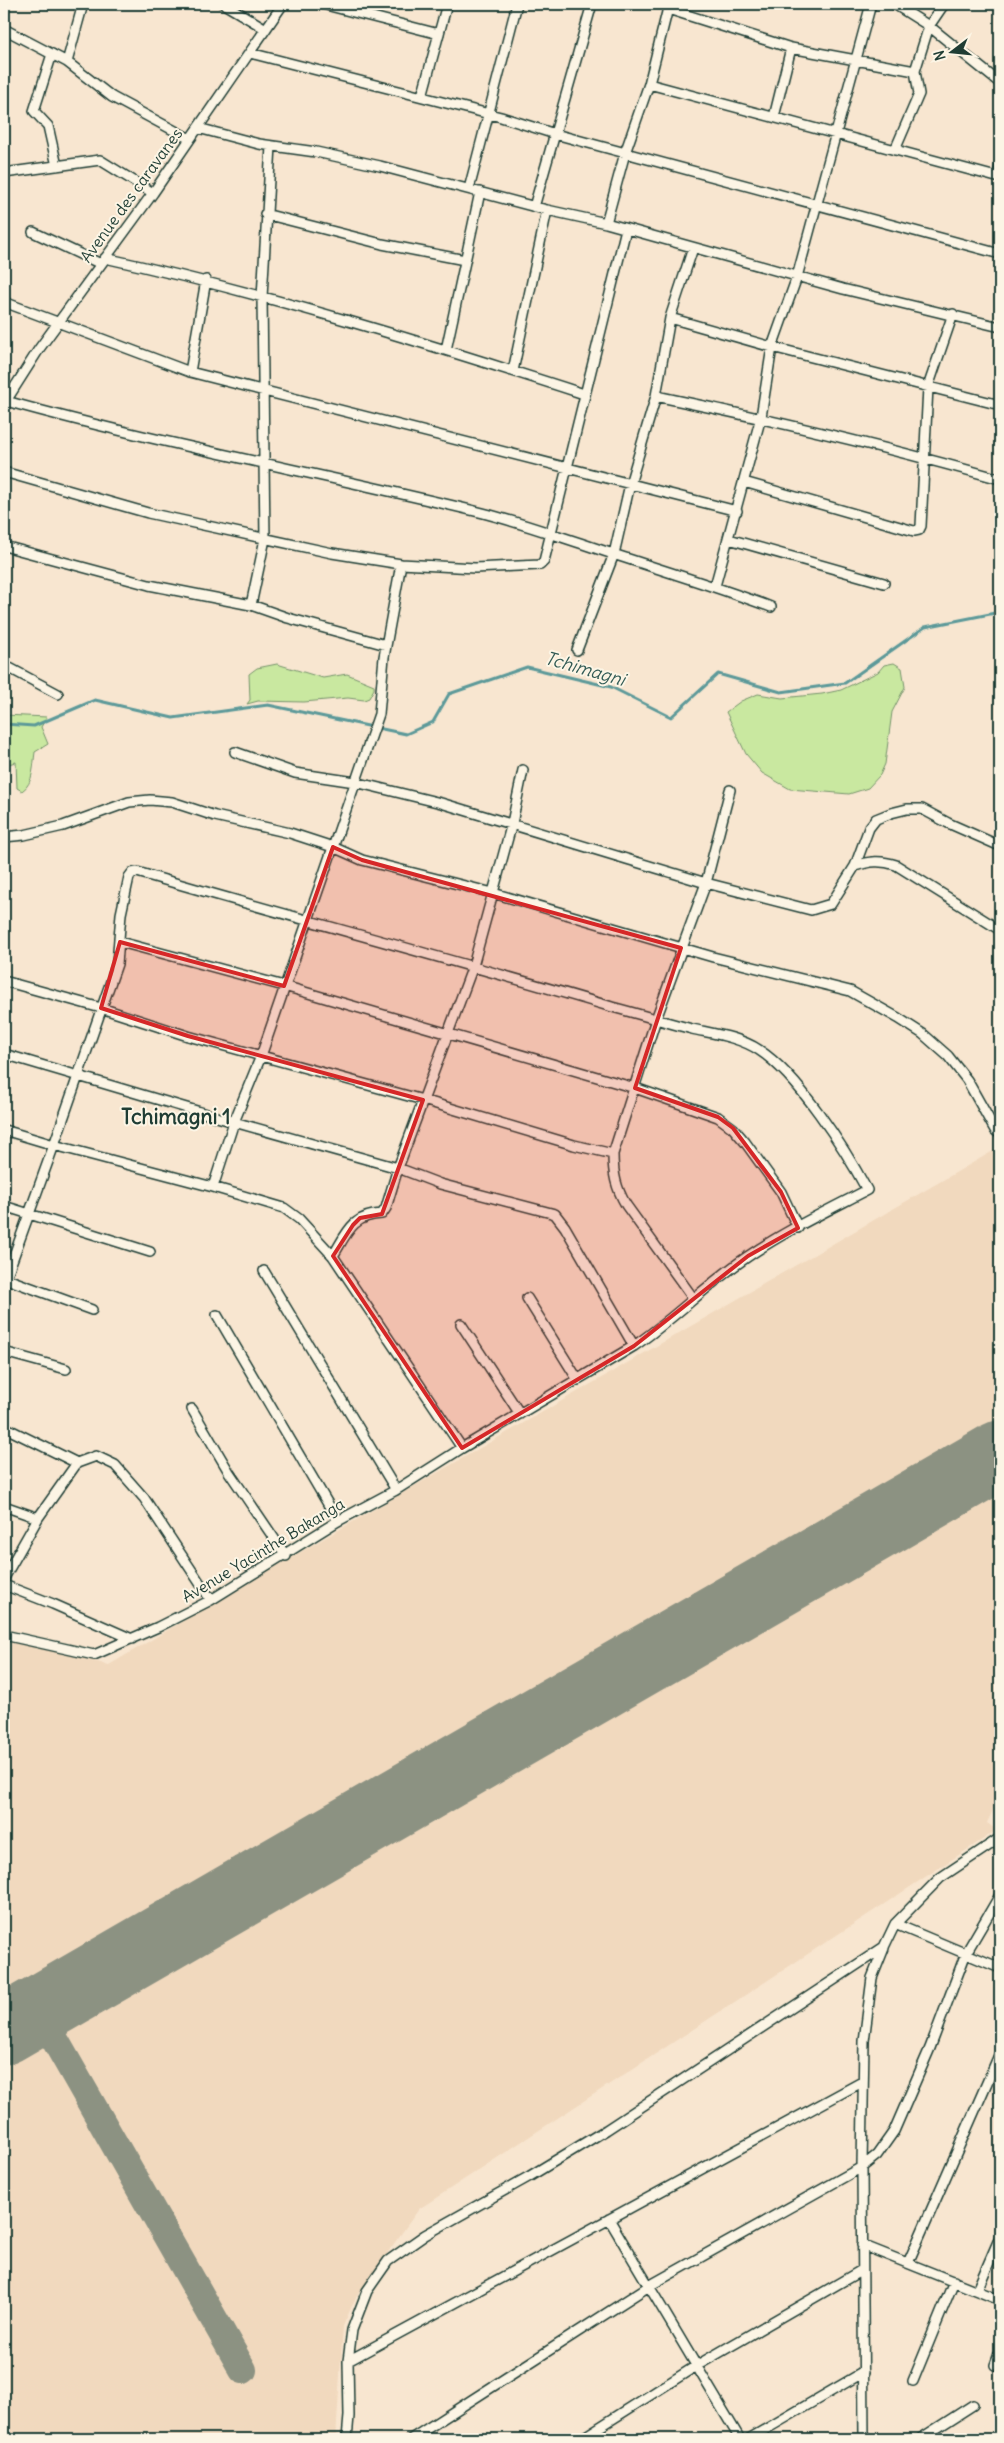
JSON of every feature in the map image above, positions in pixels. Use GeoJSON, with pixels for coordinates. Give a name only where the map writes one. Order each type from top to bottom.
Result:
{"type":"FeatureCollection","features":[{"type":"Feature","properties":{"kind":"street"},"geometry":{"type":"LineString","coordinates":[[67,62],[83,4]]}},
{"type":"Feature","properties":{"kind":"street"},"geometry":{"type":"LineString","coordinates":[[224,4],[266,29]]}},
{"type":"Feature","properties":{"kind":"street","name":"Avenue des caravanes"},"geometry":{"type":"LineString","coordinates":[[5,403],[58,323],[153,194],[283,4]]}},
{"type":"Feature","properties":{"kind":"street"},"geometry":{"type":"LineString","coordinates":[[322,4],[439,34]]}},
{"type":"Feature","properties":{"kind":"street"},"geometry":{"type":"LineString","coordinates":[[422,96],[447,4]]}},
{"type":"Feature","properties":{"kind":"street"},"geometry":{"type":"LineString","coordinates":[[469,189],[517,4]]}},
{"type":"Feature","properties":{"kind":"street"},"geometry":{"type":"LineString","coordinates":[[534,207],[592,4]]}},
{"type":"Feature","properties":{"kind":"street"},"geometry":{"type":"LineString","coordinates":[[715,586],[761,417],[772,347],[797,278],[871,4]]}},
{"type":"Feature","properties":{"kind":"street"},"geometry":{"type":"LineString","coordinates":[[894,4],[929,26],[1000,82]]}},
{"type":"Feature","properties":{"kind":"street"},"geometry":{"type":"LineString","coordinates":[[895,150],[919,94],[916,71],[929,26],[944,4]]}},
{"type":"Feature","properties":{"kind":"street"},"geometry":{"type":"LineString","coordinates":[[606,223],[625,153],[649,84],[668,6],[791,48],[916,71]]}},
{"type":"Feature","properties":{"kind":"street"},"geometry":{"type":"LineString","coordinates":[[4,29],[67,62],[112,97],[190,139]]}},
{"type":"Feature","properties":{"kind":"street"},"geometry":{"type":"LineString","coordinates":[[774,117],[791,48]]}},
{"type":"Feature","properties":{"kind":"street"},"geometry":{"type":"LineString","coordinates":[[250,52],[490,114],[625,153],[1000,254]]}},
{"type":"Feature","properties":{"kind":"street"},"geometry":{"type":"LineString","coordinates":[[52,54],[34,111],[48,126],[57,166]]}},
{"type":"Feature","properties":{"kind":"street"},"geometry":{"type":"LineString","coordinates":[[649,84],[999,177],[1000,166]]}},
{"type":"Feature","properties":{"kind":"street"},"geometry":{"type":"LineString","coordinates":[[198,128],[271,146],[316,152],[362,162],[534,207],[606,223],[797,278],[1000,326]]}},
{"type":"Feature","properties":{"kind":"street"},"geometry":{"type":"LineString","coordinates":[[251,605],[265,539],[262,297],[265,214],[271,146]]}},
{"type":"Feature","properties":{"kind":"street"},"geometry":{"type":"LineString","coordinates":[[4,173],[100,160],[153,194]]}},
{"type":"Feature","properties":{"kind":"street"},"geometry":{"type":"LineString","coordinates":[[446,350],[480,192]]}},
{"type":"Feature","properties":{"kind":"street"},"geometry":{"type":"LineString","coordinates":[[513,371],[547,210]]}},
{"type":"Feature","properties":{"kind":"street"},"geometry":{"type":"LineString","coordinates":[[265,214],[382,244],[465,260]]}},
{"type":"Feature","properties":{"kind":"street"},"geometry":{"type":"LineString","coordinates":[[4,472],[148,513],[332,553],[400,564],[475,568],[533,567],[544,561],[626,229]]}},
{"type":"Feature","properties":{"kind":"street"},"geometry":{"type":"LineString","coordinates":[[33,232],[103,261],[206,280],[446,350],[584,394]]}},
{"type":"Feature","properties":{"kind":"street"},"geometry":{"type":"LineString","coordinates":[[577,650],[614,554],[630,484],[656,396],[670,318],[694,248]]}},
{"type":"Feature","properties":{"kind":"street"},"geometry":{"type":"LineString","coordinates":[[190,372],[206,280]]}},
{"type":"Feature","properties":{"kind":"street"},"geometry":{"type":"LineString","coordinates":[[4,302],[190,372],[566,466],[736,511]]}},
{"type":"Feature","properties":{"kind":"street"},"geometry":{"type":"LineString","coordinates":[[744,482],[919,530],[921,526],[926,458],[928,386],[953,314]]}},
{"type":"Feature","properties":{"kind":"street"},"geometry":{"type":"LineString","coordinates":[[670,318],[772,347],[1000,405]]}},
{"type":"Feature","properties":{"kind":"street"},"geometry":{"type":"LineString","coordinates":[[656,396],[761,417],[926,458],[1000,479]]}},
{"type":"Feature","properties":{"kind":"street"},"geometry":{"type":"LineString","coordinates":[[5,403],[93,425],[263,462],[485,514],[551,533],[715,586],[771,607]]}},
{"type":"Feature","properties":{"kind":"street"},"geometry":{"type":"LineString","coordinates":[[729,539],[884,583]]}},
{"type":"Feature","properties":{"kind":"street"},"geometry":{"type":"LineString","coordinates":[[4,546],[149,585],[251,605],[288,618],[386,645]]}},
{"type":"Feature","properties":{"kind":"street"},"geometry":{"type":"LineString","coordinates":[[213,1187],[234,1122],[261,1056],[379,714],[386,645],[400,564]]}},
{"type":"Feature","properties":{"kind":"street"},"geometry":{"type":"LineString","coordinates":[[4,664],[58,694]]}},
{"type":"Feature","properties":{"kind":"street"},"geometry":{"type":"LineString","coordinates":[[235,752],[295,773],[355,782],[512,824],[706,883],[811,910],[831,904],[855,866],[863,840],[876,820],[907,809],[922,809],[948,824],[1000,846]]}},
{"type":"Feature","properties":{"kind":"street"},"geometry":{"type":"LineString","coordinates":[[334,1256],[353,1225],[360,1218],[370,1214],[382,1214],[386,1208],[398,1168],[473,966],[512,824],[523,770]]}},
{"type":"Feature","properties":{"kind":"street"},"geometry":{"type":"LineString","coordinates":[[92,1310],[4,1280],[54,1145],[117,964],[121,914],[132,873],[137,872],[656,1019],[745,1042],[769,1058],[814,1109],[844,1151],[867,1190],[748,1256],[692,1298],[617,1191],[613,1174],[613,1154],[656,1019],[706,883],[730,790]]}},
{"type":"Feature","properties":{"kind":"street"},"geometry":{"type":"LineString","coordinates":[[4,837],[24,835],[63,826],[129,802],[150,800],[172,802],[333,847],[362,860],[493,893],[681,948],[850,991],[876,1004],[923,1034],[948,1056],[967,1080],[995,1130],[1000,1134]]}},
{"type":"Feature","properties":{"kind":"street"},"geometry":{"type":"LineString","coordinates":[[855,866],[883,861],[896,865],[1000,930]]}},
{"type":"Feature","properties":{"kind":"street"},"geometry":{"type":"LineString","coordinates":[[120,942],[284,986],[635,1088],[718,1117],[733,1128],[745,1142],[781,1192],[798,1228]]}},
{"type":"Feature","properties":{"kind":"street"},"geometry":{"type":"LineString","coordinates":[[4,981],[101,1008],[188,1036],[423,1100],[574,1145],[613,1154]]}},
{"type":"Feature","properties":{"kind":"street"},"geometry":{"type":"LineString","coordinates":[[4,1054],[398,1168],[440,1184],[555,1214],[565,1227],[634,1346]]}},
{"type":"Feature","properties":{"kind":"street"},"geometry":{"type":"LineString","coordinates":[[4,1130],[284,1208],[299,1218],[334,1256],[462,1448]]}},
{"type":"Feature","properties":{"kind":"street"},"geometry":{"type":"LineString","coordinates":[[4,1206],[150,1252]]}},
{"type":"Feature","properties":{"kind":"street"},"geometry":{"type":"LineString","coordinates":[[264,1271],[396,1490]]}},
{"type":"Feature","properties":{"kind":"street"},"geometry":{"type":"LineString","coordinates":[[527,1298],[578,1380]]}},
{"type":"Feature","properties":{"kind":"street","name":"Avenue Yacinthe Bakanga"},"geometry":{"type":"LineString","coordinates":[[4,1635],[94,1655],[132,1639],[211,1600],[286,1556],[338,1521],[396,1490],[462,1448],[634,1346],[651,1334],[692,1298]]}},
{"type":"Feature","properties":{"kind":"street"},"geometry":{"type":"LineString","coordinates":[[217,1315],[338,1521]]}},
{"type":"Feature","properties":{"kind":"street"},"geometry":{"type":"LineString","coordinates":[[461,1324],[520,1414]]}},
{"type":"Feature","properties":{"kind":"street"},"geometry":{"type":"LineString","coordinates":[[4,1352],[66,1369]]}},
{"type":"Feature","properties":{"kind":"street"},"geometry":{"type":"LineString","coordinates":[[192,1409],[229,1472],[286,1556]]}},
{"type":"Feature","properties":{"kind":"street"},"geometry":{"type":"LineString","coordinates":[[4,1428],[78,1463]]}},
{"type":"Feature","properties":{"kind":"street"},"geometry":{"type":"LineString","coordinates":[[4,1578],[38,1518],[78,1463],[96,1456],[115,1465],[144,1498],[211,1600]]}},
{"type":"Feature","properties":{"kind":"street"},"geometry":{"type":"LineString","coordinates":[[4,1506],[38,1518]]}},
{"type":"Feature","properties":{"kind":"street"},"geometry":{"type":"LineString","coordinates":[[4,1585],[53,1604],[132,1639]]}},
{"type":"Feature","properties":{"kind":"street"},"geometry":{"type":"LineString","coordinates":[[864,2439],[862,2082],[867,2004],[872,1978],[895,1924],[940,1878],[1000,1838]]}},
{"type":"Feature","properties":{"kind":"street"},"geometry":{"type":"LineString","coordinates":[[411,2439],[649,2286],[862,2168],[876,2155],[894,2131],[930,2048],[966,1953],[1000,1894]]}},
{"type":"Feature","properties":{"kind":"street"},"geometry":{"type":"LineString","coordinates":[[895,1924],[1000,1968]]}},
{"type":"Feature","properties":{"kind":"street"},"geometry":{"type":"LineString","coordinates":[[346,2439],[350,2416],[348,2361],[350,2338],[361,2304],[380,2272],[397,2253],[424,2235],[530,2176],[606,2130],[884,1947]]}},
{"type":"Feature","properties":{"kind":"street"},"geometry":{"type":"LineString","coordinates":[[908,2263],[1000,2053]]}},
{"type":"Feature","properties":{"kind":"street"},"geometry":{"type":"LineString","coordinates":[[348,2361],[862,2082]]}},
{"type":"Feature","properties":{"kind":"street"},"geometry":{"type":"LineString","coordinates":[[609,2219],[740,2439]]}},
{"type":"Feature","properties":{"kind":"street"},"geometry":{"type":"LineString","coordinates":[[977,2290],[1000,2236]]}},
{"type":"Feature","properties":{"kind":"street"},"geometry":{"type":"LineString","coordinates":[[862,2245],[1000,2300]]}},
{"type":"Feature","properties":{"kind":"street"},"geometry":{"type":"LineString","coordinates":[[582,2439],[696,2366],[862,2270]]}},
{"type":"Feature","properties":{"kind":"street"},"geometry":{"type":"LineString","coordinates":[[914,2381],[954,2281]]}},
{"type":"Feature","properties":{"kind":"street"},"geometry":{"type":"LineString","coordinates":[[995,2365],[1000,2351]]}},
{"type":"Feature","properties":{"kind":"street"},"geometry":{"type":"LineString","coordinates":[[749,2439],[864,2372]]}},
{"type":"Feature","properties":{"kind":"street"},"geometry":{"type":"LineString","coordinates":[[920,2439],[973,2405]]}},
{"type":"Feature","properties":{"kind":"highlighted area"},"geometry":{"type":"Polygon","coordinates":[[[333,847],[362,860],[681,948],[635,1088],[718,1117],[733,1128],[781,1192],[798,1228],[748,1256],[634,1346],[462,1448],[333,1256],[353,1225],[360,1218],[382,1214],[423,1100],[188,1036],[101,1008],[120,942],[284,986],[333,847]]]}},
{"type":"Feature","properties":{"kind":"shaded area"},"geometry":{"type":"Polygon","coordinates":[[[1000,1147],[1000,1794],[987,1823],[997,1830],[419,2209],[357,2295],[343,2326],[336,2439],[4,2439],[4,1638],[109,1665],[1000,1147]]]}},
{"type":"Feature","properties":{"kind":"green space"},"geometry":{"type":"Polygon","coordinates":[[[894,663],[902,668],[905,687],[892,712],[885,764],[880,775],[868,788],[849,794],[790,789],[762,773],[746,754],[726,712],[741,701],[758,694],[782,698],[841,690],[878,672],[884,665],[894,663]]]}},
{"type":"Feature","properties":{"kind":"green space"},"geometry":{"type":"Polygon","coordinates":[[[277,664],[323,678],[347,674],[374,685],[374,689],[369,698],[364,700],[348,698],[304,702],[258,701],[247,704],[250,700],[249,674],[257,668],[277,664]]]}},
{"type":"Feature","properties":{"kind":"green space"},"geometry":{"type":"Polygon","coordinates":[[[4,715],[47,717],[41,727],[48,744],[35,752],[31,779],[22,791],[17,788],[16,762],[4,765],[4,715]]]}},
{"type":"Feature","properties":{"kind":"waterway","name":"Tchimagni"},"geometry":{"type":"LineString","coordinates":[[4,724],[34,726],[95,700],[173,718],[268,705],[406,734],[433,722],[449,694],[527,667],[611,687],[671,717],[718,674],[781,692],[845,683],[925,627],[1000,612]]}},
{"type":"Feature","properties":{"kind":"taxiway"},"geometry":{"type":"LineString","coordinates":[[967,1474],[1000,1472]]}},
{"type":"Feature","properties":{"kind":"taxiway"},"geometry":{"type":"LineString","coordinates":[[38,2010],[243,2370]]}},
{"type":"Feature","properties":{"kind":"runway"},"geometry":{"type":"LineString","coordinates":[[4,2030],[1000,1455]]}},
{"type":"Feature","properties":{"kind":"district","name":"Tchimagni 1"},"geometry":{"type":"Point","coordinates":[176,1117]}}]}
